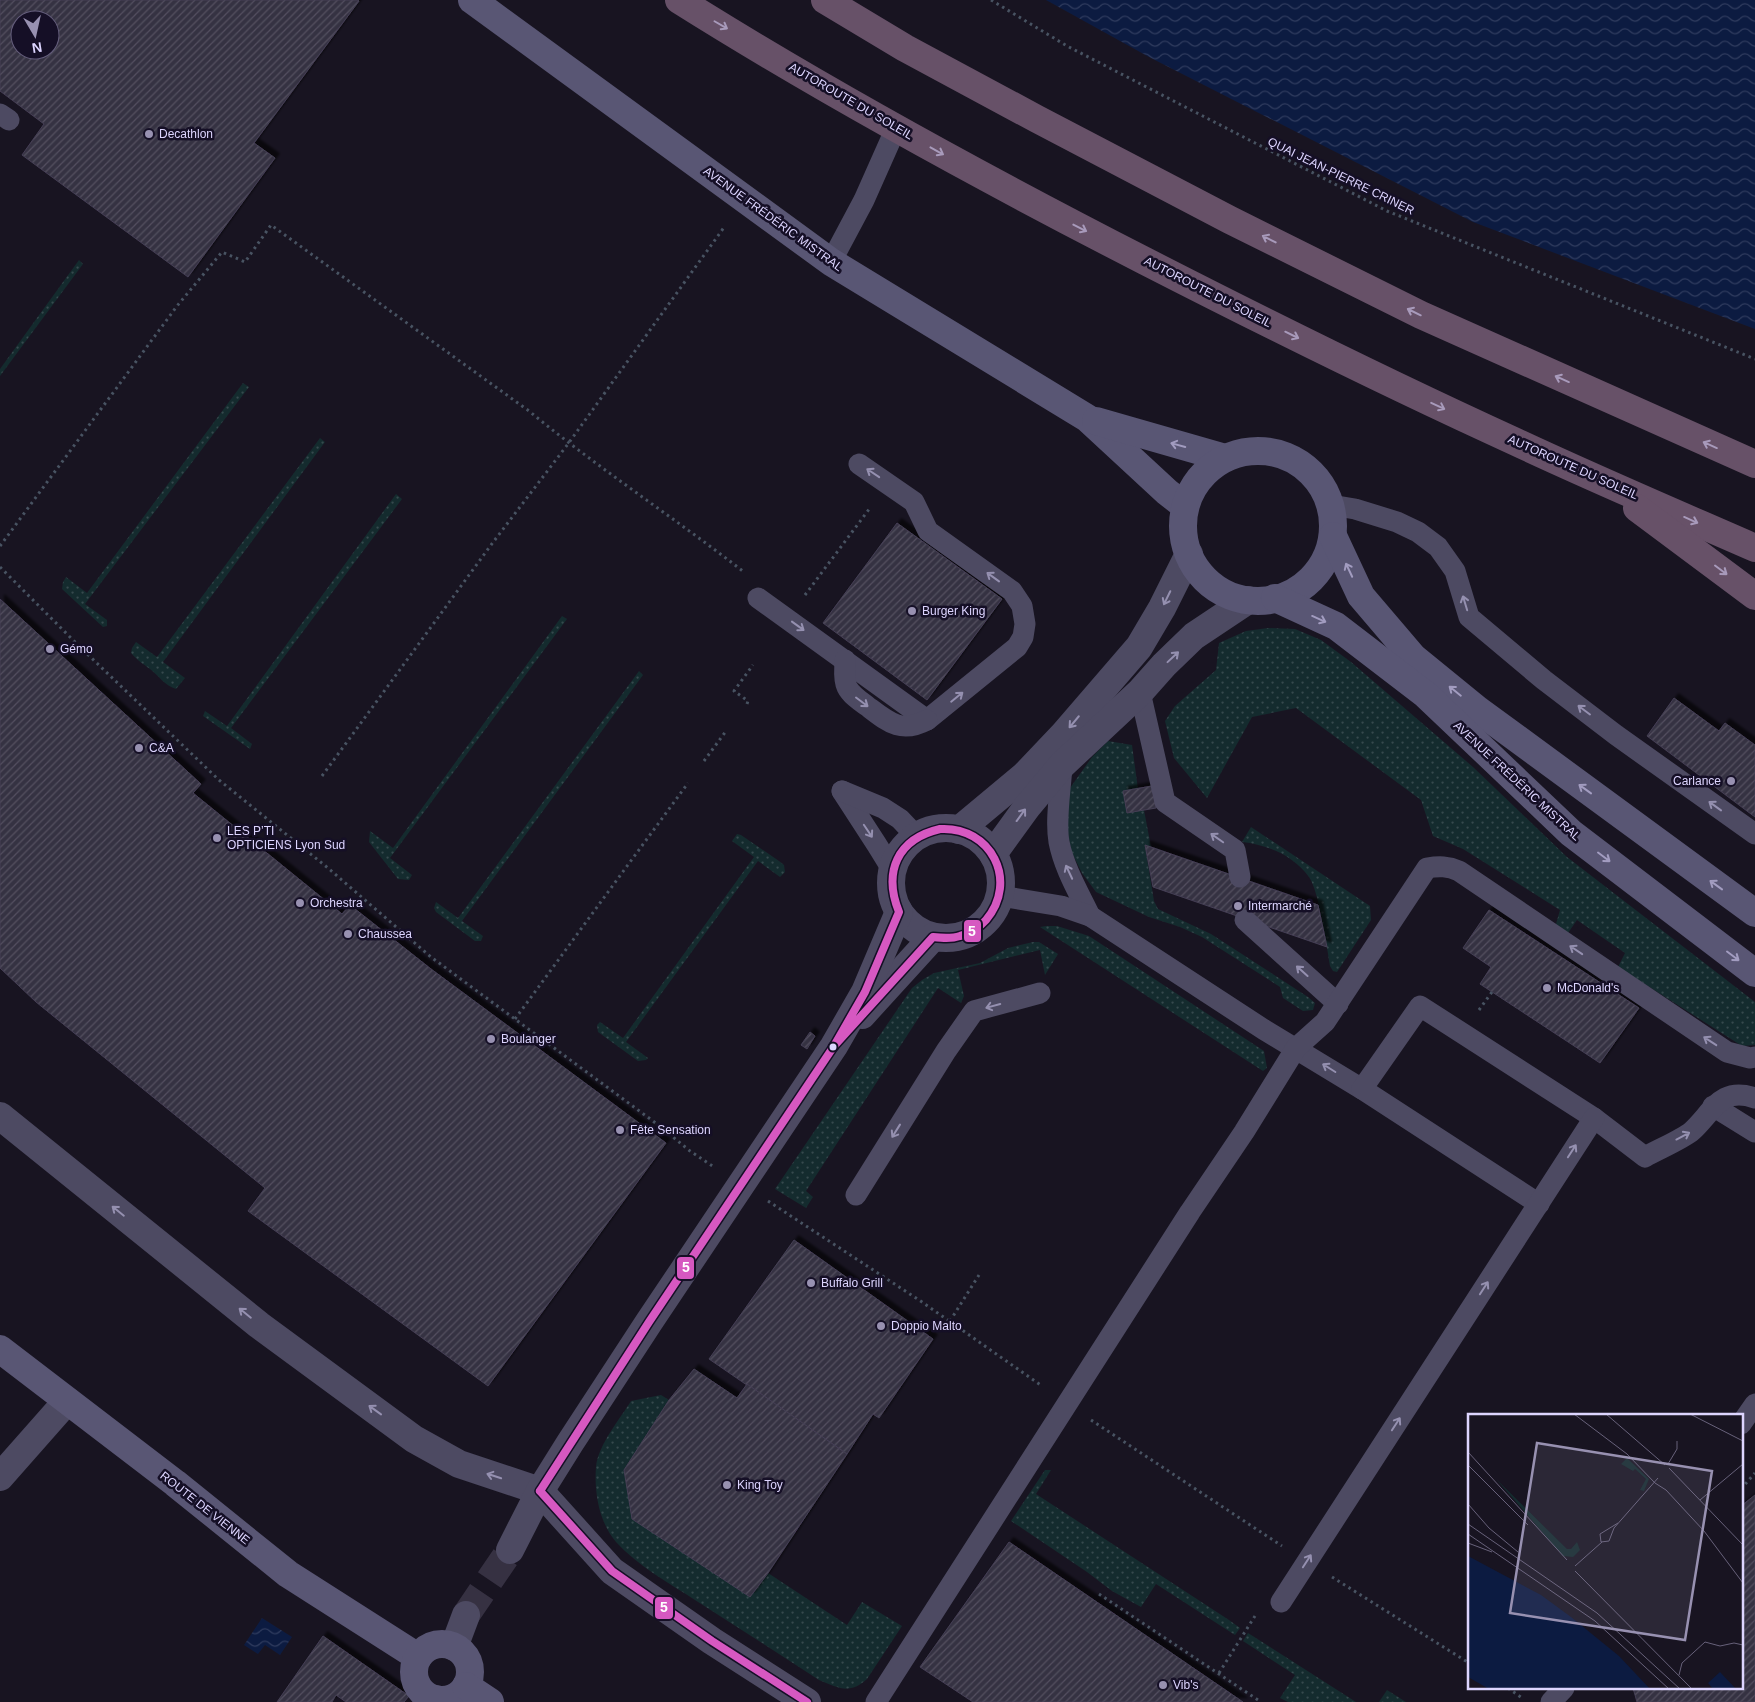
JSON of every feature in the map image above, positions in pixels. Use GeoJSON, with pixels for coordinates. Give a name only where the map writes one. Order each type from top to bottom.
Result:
{"type":"FeatureCollection","features":[{"type":"Feature","properties":{"kind":"highway","name":"AUTOROUTE DU SOLEIL"},"geometry":{"type":"LineString","coordinates":[[679,0],[896,128],[1045,210],[1361,369],[1518,444],[1755,548]]}},
{"type":"Feature","properties":{"kind":"highway"},"geometry":{"type":"LineString","coordinates":[[825,0],[905,48],[1230,220],[1403,306],[1550,374],[1755,464]]}},
{"type":"Feature","properties":{"kind":"highway"},"geometry":{"type":"LineString","coordinates":[[1598,479],[1755,596]]}},
{"type":"Feature","properties":{"kind":"main road","name":"AVENUE FRÉDÉRIC MISTRAL"},"geometry":{"type":"LineString","coordinates":[[472,0],[831,262],[1087,418],[1167,492],[1185,506]]}},
{"type":"Feature","properties":{"kind":"main road","name":"AVENUE FRÉDÉRIC MISTRAL"},"geometry":{"type":"LineString","coordinates":[[1087,418],[1225,458]]}},
{"type":"Feature","properties":{"kind":"main road"},"geometry":{"type":"LineString","coordinates":[[1261,450],[1280,454],[1297,461],[1323,487],[1331,505],[1333,521],[1328,553],[1319,569],[1307,582],[1292,593],[1262,599],[1232,597],[1220,591],[1197,570],[1189,554],[1184,535],[1185,506],[1198,481],[1210,468],[1225,458],[1243,452],[1261,450]]}},
{"type":"Feature","properties":{"kind":"main road","name":"AVENUE FRÉDÉRIC MISTRAL"},"geometry":{"type":"LineString","coordinates":[[1332,536],[1362,596],[1413,658],[1478,710],[1755,914]]}},
{"type":"Feature","properties":{"kind":"main road","name":"AVENUE FRÉDÉRIC MISTRAL"},"geometry":{"type":"LineString","coordinates":[[1262,599],[1336,626],[1426,695],[1571,833],[1755,973]]}},
{"type":"Feature","properties":{"kind":"main road","name":"ROUTE DE VIENNE"},"geometry":{"type":"LineString","coordinates":[[0,1349],[175,1483],[288,1574],[418,1657]]}},
{"type":"Feature","properties":{"kind":"main road"},"geometry":{"type":"LineString","coordinates":[[447,1644],[454,1647],[462,1652],[467,1660],[470,1668],[470,1677],[461,1692],[453,1697],[435,1700],[428,1696],[416,1683],[414,1674],[418,1657],[431,1646],[447,1644]]}},
{"type":"Feature","properties":{"kind":"main road"},"geometry":{"type":"LineString","coordinates":[[466,1686],[490,1702]]}},
{"type":"Feature","properties":{"kind":"street"},"geometry":{"type":"LineString","coordinates":[[959,830],[1025,775],[1064,734],[1139,647],[1162,608],[1189,554]]}},
{"type":"Feature","properties":{"kind":"street"},"geometry":{"type":"LineString","coordinates":[[993,854],[1027,807],[1062,765],[1140,692],[1194,636],[1262,599]]}},
{"type":"Feature","properties":{"kind":"street"},"geometry":{"type":"LineString","coordinates":[[1105,685],[1140,692]]}},
{"type":"Feature","properties":{"kind":"street"},"geometry":{"type":"LineString","coordinates":[[944,828],[959,830],[972,835],[993,854],[1000,875],[1000,896],[993,912],[982,925],[967,934],[950,938],[934,937],[920,932],[908,924],[899,912],[893,900],[892,871],[897,857],[917,837],[930,831],[944,828]]}},
{"type":"Feature","properties":{"kind":"street"},"geometry":{"type":"LineString","coordinates":[[510,1550],[540,1491],[649,1322],[834,1046],[865,992],[899,912]]}},
{"type":"Feature","properties":{"kind":"street"},"geometry":{"type":"LineString","coordinates":[[834,1046],[934,937]]}},
{"type":"Feature","properties":{"kind":"street"},"geometry":{"type":"LineString","coordinates":[[0,1116],[259,1325],[414,1439],[458,1464],[540,1491],[612,1571],[712,1641],[807,1702]]}},
{"type":"Feature","properties":{"kind":"street"},"geometry":{"type":"LineString","coordinates":[[0,1477],[67,1401]]}},
{"type":"Feature","properties":{"kind":"street"},"geometry":{"type":"LineString","coordinates":[[454,1647],[466,1615]]}},
{"type":"Feature","properties":{"kind":"lane"},"geometry":{"type":"LineString","coordinates":[[831,262],[864,200],[896,128]]}},
{"type":"Feature","properties":{"kind":"lane"},"geometry":{"type":"LineString","coordinates":[[758,598],[927,720],[1017,647],[1023,636],[1026,624],[1022,606],[1012,590],[928,531],[914,502],[860,464]]}},
{"type":"Feature","properties":{"kind":"lane"},"geometry":{"type":"LineString","coordinates":[[1331,505],[1354,509],[1396,522],[1418,532],[1438,547],[1455,570],[1469,617],[1544,680],[1755,834]]}},
{"type":"Feature","properties":{"kind":"lane"},"geometry":{"type":"LineString","coordinates":[[1140,692],[1165,802],[1235,850],[1240,877]]}},
{"type":"Feature","properties":{"kind":"lane"},"geometry":{"type":"LineString","coordinates":[[1062,765],[1058,816],[1059,841],[1066,864],[1090,916]]}},
{"type":"Feature","properties":{"kind":"lane"},"geometry":{"type":"LineString","coordinates":[[892,871],[842,791],[883,808],[900,819],[917,837]]}},
{"type":"Feature","properties":{"kind":"lane"},"geometry":{"type":"LineString","coordinates":[[876,1702],[1190,1212],[1244,1132],[1296,1048],[1325,1022],[1427,868],[1441,866],[1459,871],[1727,1052],[1753,1059]]}},
{"type":"Feature","properties":{"kind":"lane"},"geometry":{"type":"LineString","coordinates":[[1000,896],[1061,906],[1090,916],[1264,1029],[1362,1089],[1538,1204]]}},
{"type":"Feature","properties":{"kind":"lane"},"geometry":{"type":"LineString","coordinates":[[1245,920],[1338,1004]]}},
{"type":"Feature","properties":{"kind":"lane"},"geometry":{"type":"LineString","coordinates":[[856,1195],[946,1050],[974,1011],[1040,993]]}},
{"type":"Feature","properties":{"kind":"lane"},"geometry":{"type":"LineString","coordinates":[[1362,1089],[1420,1006],[1594,1118],[1645,1157],[1692,1132],[1713,1106],[1724,1098],[1736,1094],[1755,1098]]}},
{"type":"Feature","properties":{"kind":"lane"},"geometry":{"type":"LineString","coordinates":[[1713,1106],[1755,1132]]}},
{"type":"Feature","properties":{"kind":"lane"},"geometry":{"type":"LineString","coordinates":[[1281,1602],[1594,1118]]}},
{"type":"Feature","properties":{"kind":"lane"},"geometry":{"type":"LineString","coordinates":[[1742,1423],[1755,1404]]}},
{"type":"Feature","properties":{"kind":"lane"},"geometry":{"type":"LineString","coordinates":[[1551,1702],[1562,1690]]}},
{"type":"Feature","properties":{"kind":"path","name":"QUAI JEAN-PIERRE CRINER"},"geometry":{"type":"LineString","coordinates":[[991,0],[1067,46],[1386,211],[1755,359]]}},
{"type":"Feature","properties":{"kind":"path"},"geometry":{"type":"LineString","coordinates":[[0,546],[177,306],[222,252],[245,262],[271,225],[529,411],[568,444],[690,530],[750,576]]}},
{"type":"Feature","properties":{"kind":"path"},"geometry":{"type":"LineString","coordinates":[[322,776],[494,541],[568,444],[721,230]]}},
{"type":"Feature","properties":{"kind":"path"},"geometry":{"type":"LineString","coordinates":[[801,601],[875,501]]}},
{"type":"Feature","properties":{"kind":"path"},"geometry":{"type":"LineString","coordinates":[[0,567],[219,780],[328,868],[431,957],[657,1124],[690,1151],[783,1210],[950,1321],[1067,1404],[1232,1514],[1468,1662]]}},
{"type":"Feature","properties":{"kind":"path"},"geometry":{"type":"LineString","coordinates":[[747,704],[748,702],[734,691],[753,664]]}},
{"type":"Feature","properties":{"kind":"path"},"geometry":{"type":"LineString","coordinates":[[704,761],[726,731]]}},
{"type":"Feature","properties":{"kind":"path"},"geometry":{"type":"LineString","coordinates":[[515,1019],[688,783]]}},
{"type":"Feature","properties":{"kind":"path"},"geometry":{"type":"LineString","coordinates":[[950,1321],[979,1275]]}},
{"type":"Feature","properties":{"kind":"path"},"geometry":{"type":"LineString","coordinates":[[1742,1487],[1755,1473]]}},
{"type":"Feature","properties":{"kind":"path"},"geometry":{"type":"LineString","coordinates":[[1099,1594],[1262,1702]]}},
{"type":"Feature","properties":{"kind":"path"},"geometry":{"type":"LineString","coordinates":[[1511,1690],[1528,1702]]}},
{"type":"Feature","properties":{"kind":"green space"},"geometry":{"type":"Polygon","coordinates":[[[79,260],[83,264],[0,376],[0,369],[79,260]]]}},
{"type":"Feature","properties":{"kind":"green space"},"geometry":{"type":"Polygon","coordinates":[[[243,383],[249,387],[85,604],[107,620],[107,626],[103,627],[62,589],[63,582],[66,577],[87,593],[243,383]]]}},
{"type":"Feature","properties":{"kind":"green space"},"geometry":{"type":"Polygon","coordinates":[[[320,438],[325,442],[163,662],[185,678],[176,689],[168,685],[133,656],[131,653],[132,648],[136,642],[157,657],[320,438]]]}},
{"type":"Feature","properties":{"kind":"green space"},"geometry":{"type":"Polygon","coordinates":[[[396,494],[402,499],[231,728],[252,744],[250,749],[203,716],[205,711],[227,726],[396,494]]]}},
{"type":"Feature","properties":{"kind":"green space"},"geometry":{"type":"Polygon","coordinates":[[[562,616],[567,619],[390,858],[412,875],[409,880],[398,879],[369,842],[370,831],[393,848],[562,616]]]}},
{"type":"Feature","properties":{"kind":"green space"},"geometry":{"type":"Polygon","coordinates":[[[1268,628],[1295,629],[1321,640],[1351,662],[1473,767],[1567,857],[1755,1002],[1755,1045],[1742,1046],[1618,967],[1625,953],[1577,920],[1568,933],[1556,924],[1560,910],[1463,849],[1433,836],[1421,800],[1296,708],[1252,717],[1207,798],[1174,758],[1165,721],[1175,706],[1216,670],[1219,643],[1246,631],[1268,628]]]}},
{"type":"Feature","properties":{"kind":"green space"},"geometry":{"type":"Polygon","coordinates":[[[639,671],[643,675],[462,921],[483,936],[481,941],[475,941],[436,912],[434,908],[436,902],[458,918],[639,671]]]}},
{"type":"Feature","properties":{"kind":"green space"},"geometry":{"type":"Polygon","coordinates":[[[1108,741],[1132,745],[1138,789],[1123,791],[1127,813],[1144,810],[1151,847],[1145,846],[1154,901],[1158,909],[1211,934],[1308,997],[1315,1003],[1313,1010],[1303,1011],[1283,998],[1280,987],[1202,937],[1180,927],[1149,917],[1096,892],[1082,873],[1071,851],[1066,821],[1070,788],[1092,757],[1108,741]]]}},
{"type":"Feature","properties":{"kind":"green space"},"geometry":{"type":"Polygon","coordinates":[[[1251,827],[1370,906],[1371,920],[1337,972],[1333,971],[1330,966],[1319,906],[1309,877],[1303,869],[1279,852],[1242,842],[1251,827]]]}},
{"type":"Feature","properties":{"kind":"green space"},"geometry":{"type":"Polygon","coordinates":[[[737,834],[779,861],[784,865],[785,872],[780,877],[758,861],[626,1042],[648,1058],[638,1061],[598,1032],[597,1025],[600,1022],[623,1038],[754,857],[732,841],[737,834]]]}},
{"type":"Feature","properties":{"kind":"green space"},"geometry":{"type":"Polygon","coordinates":[[[1057,926],[1089,936],[1264,1051],[1267,1068],[1263,1071],[1040,927],[1057,926]]]}},
{"type":"Feature","properties":{"kind":"green space"},"geometry":{"type":"Polygon","coordinates":[[[1039,942],[1058,954],[1045,975],[1040,950],[958,970],[964,996],[961,1003],[938,988],[806,1191],[813,1197],[806,1208],[775,1189],[912,988],[934,973],[980,963],[1008,948],[1039,942]]]}},
{"type":"Feature","properties":{"kind":"green space"},"geometry":{"type":"Polygon","coordinates":[[[661,1395],[669,1400],[624,1470],[632,1519],[750,1597],[768,1573],[847,1625],[862,1602],[902,1626],[867,1679],[861,1684],[855,1687],[844,1688],[819,1680],[654,1574],[625,1551],[610,1534],[605,1525],[597,1496],[596,1467],[601,1450],[610,1432],[631,1401],[661,1395]]]}},
{"type":"Feature","properties":{"kind":"green space"},"geometry":{"type":"Polygon","coordinates":[[[1045,1470],[1051,1470],[1036,1494],[1229,1620],[1240,1628],[1235,1635],[1156,1584],[1141,1607],[1112,1591],[1011,1521],[1045,1470]]]}},
{"type":"Feature","properties":{"kind":"green space"},"geometry":{"type":"Polygon","coordinates":[[[1248,1633],[1356,1702],[1288,1702],[1280,1698],[1295,1675],[1243,1641],[1248,1633]]]}},
{"type":"Feature","properties":{"kind":"green space"},"geometry":{"type":"Polygon","coordinates":[[[1387,1690],[1406,1702],[1379,1702],[1387,1690]]]}},
{"type":"Feature","properties":{"kind":"water"},"geometry":{"type":"Polygon","coordinates":[[[1046,0],[1755,0],[1755,329],[1473,222],[1149,57],[1046,0]]]}},
{"type":"Feature","properties":{"kind":"water"},"geometry":{"type":"Polygon","coordinates":[[[262,1618],[292,1637],[280,1655],[265,1645],[258,1654],[244,1645],[262,1618]]]}},
{"type":"Feature","properties":{"kind":"building","name":"Decathlon"},"geometry":{"type":"Polygon","coordinates":[[[0,0],[359,1],[254,143],[275,158],[188,277],[22,155],[44,124],[0,91],[0,0]]]}},
{"type":"Feature","properties":{"kind":"building","name":"Burger King"},"geometry":{"type":"Polygon","coordinates":[[[897,523],[1002,599],[927,700],[823,623],[897,523]]]}},
{"type":"Feature","properties":{"kind":"building"},"geometry":{"type":"Polygon","coordinates":[[[0,599],[201,784],[193,793],[342,914],[350,905],[431,969],[666,1143],[488,1386],[248,1211],[265,1188],[36,1002],[0,968],[0,599]]]}},
{"type":"Feature","properties":{"kind":"building","name":"Carlance"},"geometry":{"type":"Polygon","coordinates":[[[1674,698],[1719,731],[1725,723],[1755,745],[1755,817],[1647,736],[1674,698]]]}},
{"type":"Feature","properties":{"kind":"building"},"geometry":{"type":"Polygon","coordinates":[[[1152,786],[1156,808],[1127,813],[1123,791],[1152,786]]]}},
{"type":"Feature","properties":{"kind":"building"},"geometry":{"type":"Polygon","coordinates":[[[1145,845],[1318,905],[1327,947],[1153,887],[1145,845]]]}},
{"type":"Feature","properties":{"kind":"building","name":"McDonald's"},"geometry":{"type":"Polygon","coordinates":[[[1489,910],[1639,1008],[1600,1063],[1480,984],[1491,967],[1463,948],[1489,910]]]}},
{"type":"Feature","properties":{"kind":"building"},"geometry":{"type":"Polygon","coordinates":[[[810,1032],[815,1036],[807,1049],[801,1045],[810,1032]]]}},
{"type":"Feature","properties":{"kind":"building"},"geometry":{"type":"Polygon","coordinates":[[[794,1240],[933,1339],[879,1418],[873,1414],[847,1454],[709,1359],[794,1240]]]}},
{"type":"Feature","properties":{"kind":"building"},"geometry":{"type":"Polygon","coordinates":[[[694,1369],[737,1398],[747,1384],[847,1454],[750,1597],[632,1519],[624,1470],[669,1400],[694,1369]]]}},
{"type":"Feature","properties":{"kind":"building"},"geometry":{"type":"Polygon","coordinates":[[[1755,1495],[1755,1702],[1637,1702],[1634,1690],[1742,1690],[1742,1505],[1755,1495]]]}},
{"type":"Feature","properties":{"kind":"building"},"geometry":{"type":"Polygon","coordinates":[[[1009,1542],[1243,1702],[973,1702],[920,1667],[1009,1542]]]}},
{"type":"Feature","properties":{"kind":"building"},"geometry":{"type":"Polygon","coordinates":[[[323,1636],[409,1696],[404,1702],[346,1702],[336,1695],[332,1702],[277,1702],[323,1636]]]}},
{"type":"Feature","properties":{"kind":"tunnel"},"geometry":{"type":"LineString","coordinates":[[466,1615],[510,1550]]}},
{"type":"Feature","properties":{"kind":"transit line","name":"5"},"geometry":{"type":"LineString","coordinates":[[940,829],[958,830],[973,836],[986,846],[994,859],[999,873],[1000,889],[996,905],[986,920],[971,932],[953,938],[933,937],[834,1046],[865,992],[899,912],[894,897],[893,884],[897,859],[913,841],[925,834],[940,829]]}},
{"type":"Feature","properties":{"kind":"transit line","name":"5"},"geometry":{"type":"LineString","coordinates":[[540,1491],[649,1322],[834,1046]]}},
{"type":"Feature","properties":{"kind":"transit line","name":"5"},"geometry":{"type":"LineString","coordinates":[[540,1491],[612,1571],[712,1641],[807,1702]]}},
{"type":"Feature","properties":{"kind":"place","name":"Decathlon"},"geometry":{"type":"Point","coordinates":[149,134]}},
{"type":"Feature","properties":{"kind":"place","name":"Burger King"},"geometry":{"type":"Point","coordinates":[912,611]}},
{"type":"Feature","properties":{"kind":"place","name":"Gémo"},"geometry":{"type":"Point","coordinates":[50,649]}},
{"type":"Feature","properties":{"kind":"place","name":"C&A"},"geometry":{"type":"Point","coordinates":[139,748]}},
{"type":"Feature","properties":{"kind":"place","name":"Carlance"},"geometry":{"type":"Point","coordinates":[1731,781]}},
{"type":"Feature","properties":{"kind":"place","name":"LES P’TI OPTICIENS Lyon Sud"},"geometry":{"type":"Point","coordinates":[217,838]}},
{"type":"Feature","properties":{"kind":"place","name":"Orchestra"},"geometry":{"type":"Point","coordinates":[300,903]}},
{"type":"Feature","properties":{"kind":"place","name":"Intermarché"},"geometry":{"type":"Point","coordinates":[1238,906]}},
{"type":"Feature","properties":{"kind":"place","name":"Chaussea"},"geometry":{"type":"Point","coordinates":[348,934]}},
{"type":"Feature","properties":{"kind":"place","name":"McDonald's"},"geometry":{"type":"Point","coordinates":[1547,988]}},
{"type":"Feature","properties":{"kind":"place","name":"Boulanger"},"geometry":{"type":"Point","coordinates":[491,1039]}},
{"type":"Feature","properties":{"kind":"place","name":"Fête Sensation"},"geometry":{"type":"Point","coordinates":[620,1130]}},
{"type":"Feature","properties":{"kind":"place","name":"Buffalo Grill"},"geometry":{"type":"Point","coordinates":[811,1283]}},
{"type":"Feature","properties":{"kind":"place","name":"Doppio Malto"},"geometry":{"type":"Point","coordinates":[881,1326]}},
{"type":"Feature","properties":{"kind":"place","name":"King Toy"},"geometry":{"type":"Point","coordinates":[727,1485]}},
{"type":"Feature","properties":{"kind":"place","name":"Vib's"},"geometry":{"type":"Point","coordinates":[1163,1685]}}]}
